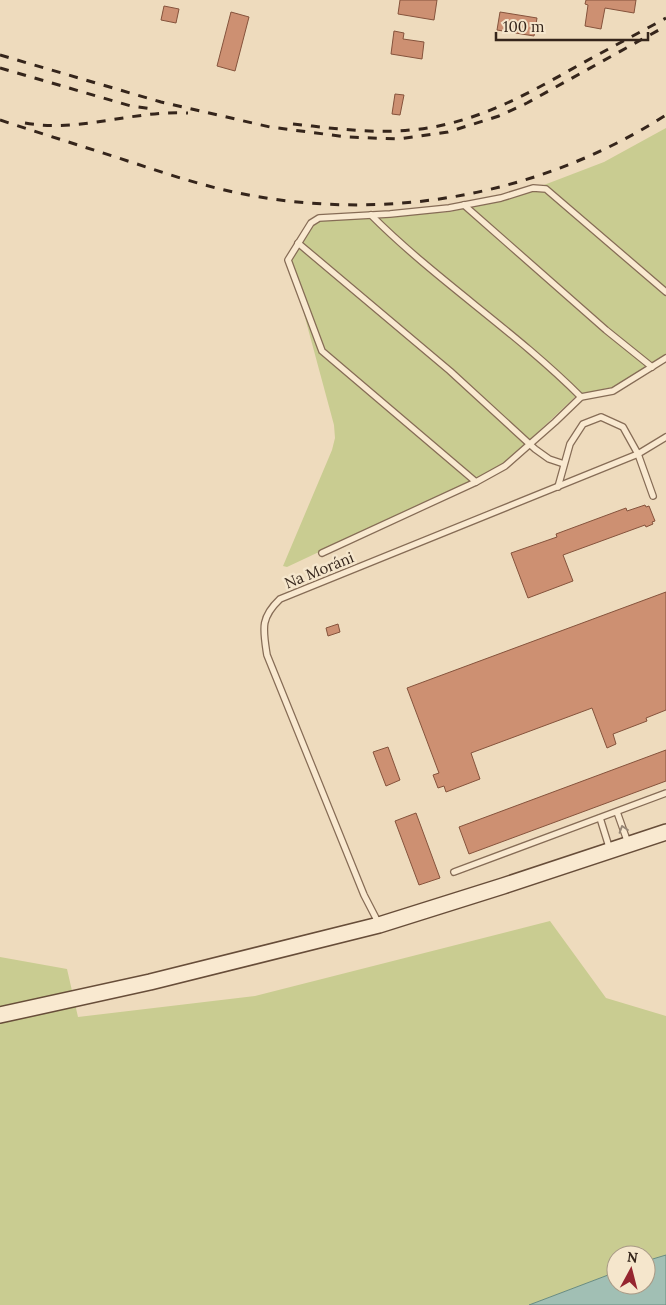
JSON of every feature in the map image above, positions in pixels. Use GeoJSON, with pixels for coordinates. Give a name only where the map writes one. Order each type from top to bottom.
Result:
{"type":"FeatureCollection","features":[{"type":"Feature","properties":{"kind":"street"},"geometry":{"type":"LineString","coordinates":[[0,1015],[150,982],[379,925],[666,832]]}},
{"type":"Feature","properties":{"kind":"lane"},"geometry":{"type":"LineString","coordinates":[[476,482],[322,351],[288,260],[311,224],[319,218],[371,215],[464,205],[501,198],[533,188],[546,189],[666,292]]}},
{"type":"Feature","properties":{"kind":"lane"},"geometry":{"type":"LineString","coordinates":[[464,205],[606,330],[652,367]]}},
{"type":"Feature","properties":{"kind":"lane"},"geometry":{"type":"LineString","coordinates":[[371,215],[394,238],[486,313],[581,397]]}},
{"type":"Feature","properties":{"kind":"lane"},"geometry":{"type":"LineString","coordinates":[[298,243],[450,371],[530,444],[549,459],[564,464]]}},
{"type":"Feature","properties":{"kind":"lane"},"geometry":{"type":"LineString","coordinates":[[322,553],[476,482],[505,466],[581,397],[613,391],[666,358]]}},
{"type":"Feature","properties":{"kind":"lane"},"geometry":{"type":"LineString","coordinates":[[558,487],[570,444],[583,424],[601,417],[623,427],[638,454],[653,496]]}},
{"type":"Feature","properties":{"kind":"lane","name":"Na Moráni"},"geometry":{"type":"LineString","coordinates":[[379,925],[364,895],[266,655],[263,629],[269,610],[280,599],[638,454],[666,437]]}},
{"type":"Feature","properties":{"kind":"lane"},"geometry":{"type":"LineString","coordinates":[[454,872],[666,793]]}},
{"type":"Feature","properties":{"kind":"lane"},"geometry":{"type":"LineString","coordinates":[[617,812],[628,845]]}},
{"type":"Feature","properties":{"kind":"lane"},"geometry":{"type":"LineString","coordinates":[[600,818],[611,851]]}},
{"type":"Feature","properties":{"kind":"green space"},"geometry":{"type":"Polygon","coordinates":[[[666,128],[666,354],[613,387],[577,395],[502,466],[287,567],[283,566],[332,450],[335,438],[334,425],[290,262],[301,234],[320,220],[450,212],[523,193],[604,162],[666,128]]]}},
{"type":"Feature","properties":{"kind":"green space"},"geometry":{"type":"Polygon","coordinates":[[[550,921],[606,998],[666,1016],[666,1255],[656,1258],[656,1245],[606,1245],[606,1276],[529,1305],[0,1305],[0,957],[67,969],[78,1017],[255,996],[550,921]]]}},
{"type":"Feature","properties":{"kind":"water"},"geometry":{"type":"Polygon","coordinates":[[[666,1255],[666,1305],[529,1305],[606,1276],[606,1295],[656,1295],[656,1258],[666,1255]]]}},
{"type":"Feature","properties":{"kind":"building"},"geometry":{"type":"Polygon","coordinates":[[[400,0],[437,0],[434,20],[398,14],[400,0]]]}},
{"type":"Feature","properties":{"kind":"building"},"geometry":{"type":"Polygon","coordinates":[[[586,0],[636,0],[634,13],[605,8],[601,29],[585,26],[588,5],[585,4],[586,0]]]}},
{"type":"Feature","properties":{"kind":"building"},"geometry":{"type":"Polygon","coordinates":[[[164,6],[179,9],[176,23],[161,20],[164,6]]]}},
{"type":"Feature","properties":{"kind":"building"},"geometry":{"type":"Polygon","coordinates":[[[231,12],[249,17],[235,71],[217,66],[231,12]]]}},
{"type":"Feature","properties":{"kind":"building"},"geometry":{"type":"Polygon","coordinates":[[[500,12],[537,18],[534,36],[497,30],[500,12]]]}},
{"type":"Feature","properties":{"kind":"building"},"geometry":{"type":"Polygon","coordinates":[[[394,31],[404,33],[403,39],[424,42],[422,59],[391,54],[394,31]]]}},
{"type":"Feature","properties":{"kind":"building"},"geometry":{"type":"Polygon","coordinates":[[[395,94],[404,95],[400,115],[392,114],[395,94]]]}},
{"type":"Feature","properties":{"kind":"building"},"geometry":{"type":"Polygon","coordinates":[[[645,505],[646,507],[649,506],[655,521],[652,522],[653,524],[646,527],[645,525],[563,555],[573,581],[528,598],[511,553],[557,537],[556,534],[626,508],[627,511],[645,505]]]}},
{"type":"Feature","properties":{"kind":"building"},"geometry":{"type":"Polygon","coordinates":[[[666,592],[666,710],[646,718],[647,721],[613,734],[616,744],[607,748],[592,708],[471,753],[480,779],[446,792],[444,786],[438,788],[433,775],[439,773],[407,688],[666,592]]]}},
{"type":"Feature","properties":{"kind":"building"},"geometry":{"type":"Polygon","coordinates":[[[338,624],[340,632],[328,636],[326,628],[338,624]]]}},
{"type":"Feature","properties":{"kind":"building"},"geometry":{"type":"Polygon","coordinates":[[[388,747],[400,780],[386,786],[373,752],[388,747]]]}},
{"type":"Feature","properties":{"kind":"building"},"geometry":{"type":"Polygon","coordinates":[[[666,750],[666,781],[469,854],[459,827],[666,750]]]}},
{"type":"Feature","properties":{"kind":"building"},"geometry":{"type":"Polygon","coordinates":[[[416,813],[440,878],[419,885],[395,821],[416,813]]]}},
{"type":"Feature","properties":{"kind":"railway"},"geometry":{"type":"LineString","coordinates":[[293,124],[352,130],[395,131],[433,127],[456,122],[498,107],[519,97],[666,18]]}},
{"type":"Feature","properties":{"kind":"railway"},"geometry":{"type":"LineString","coordinates":[[0,55],[161,102],[270,127],[347,137],[399,139],[448,132],[499,116],[527,103],[666,26]]}},
{"type":"Feature","properties":{"kind":"railway"},"geometry":{"type":"LineString","coordinates":[[0,68],[131,106],[154,109]]}},
{"type":"Feature","properties":{"kind":"railway"},"geometry":{"type":"LineString","coordinates":[[25,123],[66,125],[167,113],[188,113]]}},
{"type":"Feature","properties":{"kind":"railway"},"geometry":{"type":"LineString","coordinates":[[0,120],[200,184],[238,193],[294,202],[349,205],[405,203],[460,196],[514,183],[566,166],[617,143],[666,115]]}}]}
